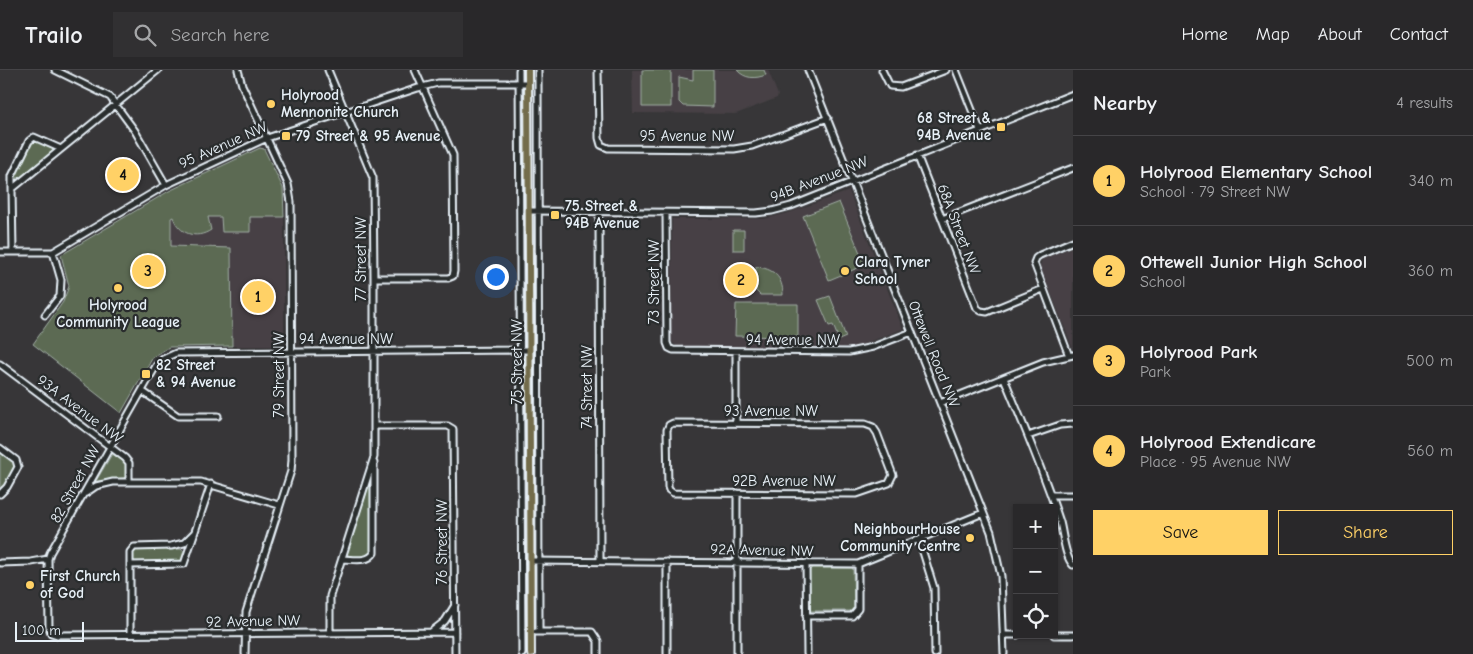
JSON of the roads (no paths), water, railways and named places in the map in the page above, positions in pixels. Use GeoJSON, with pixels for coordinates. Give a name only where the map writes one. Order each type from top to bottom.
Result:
{"type":"FeatureCollection","features":[{"type":"Feature","properties":{"kind":"main road","name":"75 Street NW"},"geometry":{"type":"LineString","coordinates":[[528,70],[530,654]]}},
{"type":"Feature","properties":{"kind":"street"},"geometry":{"type":"LineString","coordinates":[[55,70],[110,97],[140,139],[166,185]]}},
{"type":"Feature","properties":{"kind":"street"},"geometry":{"type":"LineString","coordinates":[[12,189],[158,70]]}},
{"type":"Feature","properties":{"kind":"street","name":"79 Street NW"},"geometry":{"type":"LineString","coordinates":[[238,70],[242,84],[288,184],[291,196],[292,460],[246,612],[245,654]]}},
{"type":"Feature","properties":{"kind":"street","name":"77 Street NW"},"geometry":{"type":"LineString","coordinates":[[328,70],[373,178],[374,553],[372,557],[366,559],[342,559]]}},
{"type":"Feature","properties":{"kind":"street"},"geometry":{"type":"LineString","coordinates":[[374,278],[448,278],[453,276],[454,271],[454,155],[415,70]]}},
{"type":"Feature","properties":{"kind":"street","name":"75 Street NW"},"geometry":{"type":"LineString","coordinates":[[519,70],[522,654]]}},
{"type":"Feature","properties":{"kind":"street","name":"75 Street NW"},"geometry":{"type":"LineString","coordinates":[[538,70],[539,632]]}},
{"type":"Feature","properties":{"kind":"street","name":"95 Avenue NW"},"geometry":{"type":"LineString","coordinates":[[598,70],[599,138],[602,145],[608,148],[734,149],[752,146],[828,118]]}},
{"type":"Feature","properties":{"kind":"street","name":"Ottewell Road NW"},"geometry":{"type":"LineString","coordinates":[[808,70],[995,546],[1001,576],[1004,654]]}},
{"type":"Feature","properties":{"kind":"street"},"geometry":{"type":"LineString","coordinates":[[882,70],[892,88],[901,88],[946,70]]}},
{"type":"Feature","properties":{"kind":"street"},"geometry":{"type":"LineString","coordinates":[[956,70],[980,130]]}},
{"type":"Feature","properties":{"kind":"street","name":"95 Avenue NW"},"geometry":{"type":"LineString","coordinates":[[53,252],[166,185],[267,138],[438,83],[528,83]]}},
{"type":"Feature","properties":{"kind":"street","name":"94B Avenue NW"},"geometry":{"type":"LineString","coordinates":[[529,211],[666,213],[772,211],[791,206],[1073,94]]}},
{"type":"Feature","properties":{"kind":"street"},"geometry":{"type":"LineString","coordinates":[[13,252],[12,176],[29,141],[34,137],[61,148]]}},
{"type":"Feature","properties":{"kind":"street","name":"68A Street NW"},"geometry":{"type":"LineString","coordinates":[[916,155],[976,306],[981,311],[990,310],[1043,289]]}},
{"type":"Feature","properties":{"kind":"street"},"geometry":{"type":"LineString","coordinates":[[942,220],[1073,168]]}},
{"type":"Feature","properties":{"kind":"street","name":"74 Street NW"},"geometry":{"type":"LineString","coordinates":[[599,212],[600,561]]}},
{"type":"Feature","properties":{"kind":"street","name":"73 Street NW"},"geometry":{"type":"LineString","coordinates":[[666,213],[667,343],[671,349]]}},
{"type":"Feature","properties":{"kind":"street"},"geometry":{"type":"LineString","coordinates":[[940,404],[1043,362],[1071,356],[1035,268],[1035,260],[1040,254],[1073,241]]}},
{"type":"Feature","properties":{"kind":"street"},"geometry":{"type":"LineString","coordinates":[[0,252],[53,252],[61,280],[60,296],[45,315]]}},
{"type":"Feature","properties":{"kind":"street","name":"94 Avenue NW"},"geometry":{"type":"LineString","coordinates":[[671,349],[678,351],[736,352],[849,352],[873,347],[912,332]]}},
{"type":"Feature","properties":{"kind":"street","name":"94 Avenue NW"},"geometry":{"type":"LineString","coordinates":[[163,359],[176,353],[529,350]]}},
{"type":"Feature","properties":{"kind":"street"},"geometry":{"type":"LineString","coordinates":[[736,352],[736,423]]}},
{"type":"Feature","properties":{"kind":"street","name":"82 Street NW"},"geometry":{"type":"LineString","coordinates":[[52,633],[50,627],[48,560],[50,552],[156,366],[163,359]]}},
{"type":"Feature","properties":{"kind":"street","name":"93A Avenue NW"},"geometry":{"type":"LineString","coordinates":[[0,364],[125,458],[129,463],[129,482]]}},
{"type":"Feature","properties":{"kind":"street"},"geometry":{"type":"LineString","coordinates":[[1004,378],[1051,495],[1068,560],[1072,565]]}},
{"type":"Feature","properties":{"kind":"street"},"geometry":{"type":"LineString","coordinates":[[142,390],[178,416],[218,416]]}},
{"type":"Feature","properties":{"kind":"street","name":"93 Avenue NW"},"geometry":{"type":"LineString","coordinates":[[673,492],[668,487],[667,430],[669,425],[678,423],[865,424],[873,426],[878,433],[893,475],[892,480]]}},
{"type":"Feature","properties":{"kind":"street"},"geometry":{"type":"LineString","coordinates":[[1028,436],[1060,425],[1073,424]]}},
{"type":"Feature","properties":{"kind":"street","name":"76 Street NW"},"geometry":{"type":"LineString","coordinates":[[374,426],[448,426],[454,430],[455,654]]}},
{"type":"Feature","properties":{"kind":"street"},"geometry":{"type":"LineString","coordinates":[[0,448],[16,460],[18,467],[7,488],[0,494]]}},
{"type":"Feature","properties":{"kind":"street","name":"77 Street NW"},"geometry":{"type":"LineString","coordinates":[[330,633],[330,596],[374,457]]}},
{"type":"Feature","properties":{"kind":"street","name":"92B Avenue NW"},"geometry":{"type":"LineString","coordinates":[[673,492],[857,494],[889,483],[892,480]]}},
{"type":"Feature","properties":{"kind":"street"},"geometry":{"type":"LineString","coordinates":[[84,494],[96,486],[113,482],[202,482],[279,505]]}},
{"type":"Feature","properties":{"kind":"street"},"geometry":{"type":"LineString","coordinates":[[130,565],[184,564],[210,484]]}},
{"type":"Feature","properties":{"kind":"street"},"geometry":{"type":"LineString","coordinates":[[736,493],[737,654]]}},
{"type":"Feature","properties":{"kind":"street"},"geometry":{"type":"LineString","coordinates":[[1051,495],[1073,495]]}},
{"type":"Feature","properties":{"kind":"street","name":"92A Avenue NW"},"geometry":{"type":"LineString","coordinates":[[531,561],[858,564],[983,513]]}},
{"type":"Feature","properties":{"kind":"street"},"geometry":{"type":"LineString","coordinates":[[130,634],[130,552],[134,547],[171,546],[184,543],[195,532]]}},
{"type":"Feature","properties":{"kind":"street"},"geometry":{"type":"LineString","coordinates":[[920,539],[934,588],[935,654]]}},
{"type":"Feature","properties":{"kind":"street"},"geometry":{"type":"LineString","coordinates":[[0,563],[48,560]]}},
{"type":"Feature","properties":{"kind":"street"},"geometry":{"type":"LineString","coordinates":[[667,562],[667,654]]}},
{"type":"Feature","properties":{"kind":"street"},"geometry":{"type":"LineString","coordinates":[[806,563],[807,654]]}},
{"type":"Feature","properties":{"kind":"street"},"geometry":{"type":"LineString","coordinates":[[806,616],[852,616],[856,613],[858,609],[858,564]]}},
{"type":"Feature","properties":{"kind":"street"},"geometry":{"type":"LineString","coordinates":[[430,632],[445,621],[455,605]]}},
{"type":"Feature","properties":{"kind":"street","name":"92 Avenue NW"},"geometry":{"type":"LineString","coordinates":[[52,633],[57,635],[455,632]]}},
{"type":"Feature","properties":{"kind":"street"},"geometry":{"type":"LineString","coordinates":[[531,632],[592,632],[598,641],[598,654]]}},
{"type":"Feature","properties":{"kind":"street"},"geometry":{"type":"LineString","coordinates":[[1004,635],[1013,635]]}},
{"type":"Feature","properties":{"kind":"street"},"geometry":{"type":"LineString","coordinates":[[1058,635],[1073,635]]}},
{"type":"Feature","properties":{"kind":"place","name":"Holyrood Mennonite Church"},"geometry":{"type":"Point","coordinates":[271,104]}},
{"type":"Feature","properties":{"kind":"place","name":"68 Street & 94B Avenue"},"geometry":{"type":"Point","coordinates":[1001,127]}},
{"type":"Feature","properties":{"kind":"place","name":"79 Street & 95 Avenue"},"geometry":{"type":"Point","coordinates":[286,136]}},
{"type":"Feature","properties":{"kind":"place","name":"Holyrood Extendicare"},"geometry":{"type":"Point","coordinates":[123,175]}},
{"type":"Feature","properties":{"kind":"place","name":"75 Street & 94B Avenue"},"geometry":{"type":"Point","coordinates":[555,215]}},
{"type":"Feature","properties":{"kind":"place","name":"Holyrood Park"},"geometry":{"type":"Point","coordinates":[148,271]}},
{"type":"Feature","properties":{"kind":"place","name":"Clara Tyner School"},"geometry":{"type":"Point","coordinates":[845,271]}},
{"type":"Feature","properties":{"kind":"place","name":"Ottewell Junior High School"},"geometry":{"type":"Point","coordinates":[741,280]}},
{"type":"Feature","properties":{"kind":"place","name":"Holyrood Community League"},"geometry":{"type":"Point","coordinates":[118,288]}},
{"type":"Feature","properties":{"kind":"place","name":"Holyrood Elementary School"},"geometry":{"type":"Point","coordinates":[258,297]}},
{"type":"Feature","properties":{"kind":"place","name":"82 Street & 94 Avenue"},"geometry":{"type":"Point","coordinates":[146,374]}},
{"type":"Feature","properties":{"kind":"place","name":"NeighbourHouse Community Centre"},"geometry":{"type":"Point","coordinates":[970,538]}},
{"type":"Feature","properties":{"kind":"place","name":"First Church of God"},"geometry":{"type":"Point","coordinates":[30,585]}}]}
